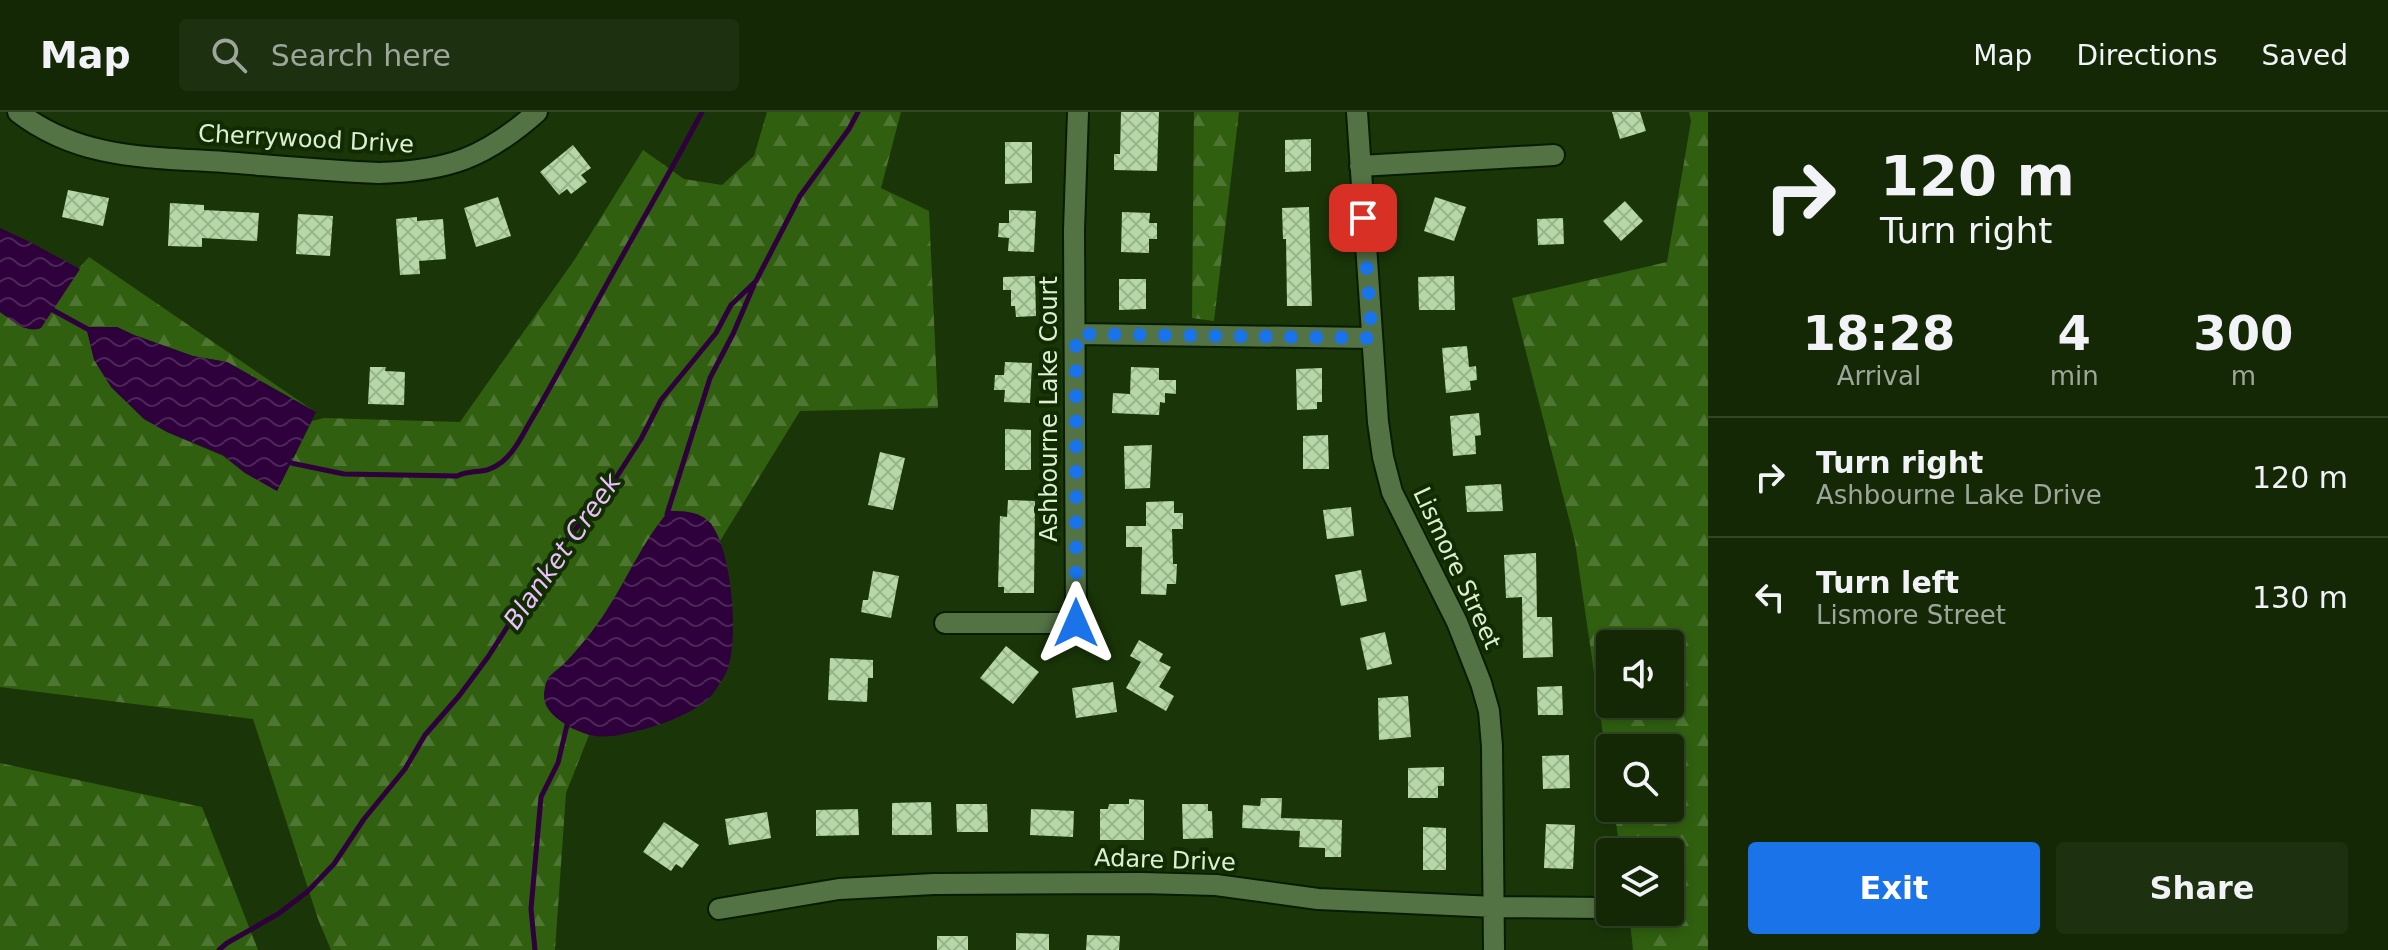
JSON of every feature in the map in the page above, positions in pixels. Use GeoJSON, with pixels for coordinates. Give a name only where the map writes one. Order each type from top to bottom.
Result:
{"type":"FeatureCollection","features":[{"type":"Feature","properties":{"kind":"street","name":"Cherrywood Drive"},"geometry":{"type":"LineString","coordinates":[[18,112],[39,128],[76,145],[119,155],[379,173],[416,172],[462,161],[494,146],[537,112]]}},
{"type":"Feature","properties":{"kind":"street","name":"Ashbourne Lake Court"},"geometry":{"type":"LineString","coordinates":[[945,623],[1076,623],[1074,230],[1078,112]]}},
{"type":"Feature","properties":{"kind":"street","name":"Lismore Street"},"geometry":{"type":"LineString","coordinates":[[1357,112],[1378,422],[1392,492],[1457,622],[1489,711],[1494,950]]}},
{"type":"Feature","properties":{"kind":"street"},"geometry":{"type":"LineString","coordinates":[[1360,166],[1554,155]]}},
{"type":"Feature","properties":{"kind":"street"},"geometry":{"type":"LineString","coordinates":[[1076,334],[1372,338]]}},
{"type":"Feature","properties":{"kind":"street","name":"Adare Drive"},"geometry":{"type":"LineString","coordinates":[[719,909],[839,889],[934,884],[1216,885],[1318,899],[1596,908]]}},
{"type":"Feature","properties":{"kind":"green space"},"geometry":{"type":"Polygon","coordinates":[[[767,112],[901,112],[881,188],[929,211],[938,408],[800,411],[720,541],[711,523],[669,511],[651,535],[606,614],[547,680],[566,726],[589,735],[566,793],[555,950],[331,950],[253,719],[0,687],[0,312],[24,328],[89,257],[317,413],[227,362],[193,356],[117,327],[111,387],[144,419],[223,456],[277,491],[312,421],[324,418],[460,422],[575,259],[643,150],[684,179],[722,185],[754,156],[767,112]]]}},
{"type":"Feature","properties":{"kind":"green space"},"geometry":{"type":"Polygon","coordinates":[[[1194,112],[1239,112],[1214,321],[1192,318],[1194,112]]]}},
{"type":"Feature","properties":{"kind":"green space"},"geometry":{"type":"Polygon","coordinates":[[[1689,112],[1708,112],[1708,950],[1633,950],[1630,926],[1684,926],[1684,838],[1618,838],[1616,822],[1684,822],[1684,734],[1603,734],[1601,718],[1684,718],[1684,630],[1596,630],[1596,686],[1575,542],[1512,298],[1667,262],[1691,121],[1689,112]]]}},
{"type":"Feature","properties":{"kind":"green space"},"geometry":{"type":"Polygon","coordinates":[[[0,763],[202,807],[258,950],[0,950],[0,763]]]}},
{"type":"Feature","properties":{"kind":"water"},"geometry":{"type":"Polygon","coordinates":[[[0,228],[80,269],[41,328],[25,328],[0,312],[0,228]]]}},
{"type":"Feature","properties":{"kind":"water"},"geometry":{"type":"Polygon","coordinates":[[[86,327],[117,327],[193,356],[227,362],[316,412],[277,491],[245,473],[223,455],[144,419],[111,387],[94,360],[86,327]]]}},
{"type":"Feature","properties":{"kind":"water"},"geometry":{"type":"Polygon","coordinates":[[[669,511],[690,512],[705,518],[717,534],[732,597],[732,643],[725,675],[707,700],[667,722],[614,736],[594,736],[581,732],[566,725],[548,709],[544,696],[547,680],[601,619],[669,511]]]}},
{"type":"Feature","properties":{"kind":"building"},"geometry":{"type":"Polygon","coordinates":[[[1121,112],[1159,112],[1157,171],[1114,170],[1114,154],[1120,154],[1121,112]]]}},
{"type":"Feature","properties":{"kind":"building"},"geometry":{"type":"Polygon","coordinates":[[[1612,112],[1640,112],[1646,131],[1620,139],[1612,112]]]}},
{"type":"Feature","properties":{"kind":"building"},"geometry":{"type":"Polygon","coordinates":[[[1311,139],[1311,171],[1285,172],[1285,140],[1311,139]]]}},
{"type":"Feature","properties":{"kind":"building"},"geometry":{"type":"Polygon","coordinates":[[[1005,142],[1032,142],[1032,183],[1005,184],[1005,142]]]}},
{"type":"Feature","properties":{"kind":"building"},"geometry":{"type":"Polygon","coordinates":[[[573,145],[591,168],[581,175],[587,182],[571,194],[567,189],[559,195],[540,172],[573,145]]]}},
{"type":"Feature","properties":{"kind":"building"},"geometry":{"type":"Polygon","coordinates":[[[68,190],[109,198],[103,226],[62,217],[68,190]]]}},
{"type":"Feature","properties":{"kind":"building"},"geometry":{"type":"Polygon","coordinates":[[[498,197],[511,236],[476,247],[464,208],[498,197]]]}},
{"type":"Feature","properties":{"kind":"building"},"geometry":{"type":"Polygon","coordinates":[[[1435,197],[1466,207],[1454,241],[1424,231],[1435,197]]]}},
{"type":"Feature","properties":{"kind":"building"},"geometry":{"type":"Polygon","coordinates":[[[1625,201],[1643,221],[1621,241],[1603,221],[1625,201]]]}},
{"type":"Feature","properties":{"kind":"building"},"geometry":{"type":"Polygon","coordinates":[[[170,203],[204,205],[204,210],[259,213],[257,241],[202,238],[202,247],[168,246],[170,203]]]}},
{"type":"Feature","properties":{"kind":"building"},"geometry":{"type":"Polygon","coordinates":[[[1309,207],[1312,306],[1287,306],[1286,239],[1283,239],[1282,208],[1309,207]]]}},
{"type":"Feature","properties":{"kind":"building"},"geometry":{"type":"Polygon","coordinates":[[[1009,210],[1036,211],[1034,252],[1008,251],[1009,238],[998,237],[999,223],[1009,223],[1009,210]]]}},
{"type":"Feature","properties":{"kind":"building"},"geometry":{"type":"Polygon","coordinates":[[[1122,212],[1150,213],[1149,223],[1157,223],[1157,239],[1149,239],[1149,253],[1121,252],[1122,212]]]}},
{"type":"Feature","properties":{"kind":"building"},"geometry":{"type":"Polygon","coordinates":[[[298,214],[333,216],[330,256],[296,254],[298,214]]]}},
{"type":"Feature","properties":{"kind":"building"},"geometry":{"type":"Polygon","coordinates":[[[417,217],[417,221],[443,219],[446,259],[419,261],[420,274],[400,275],[396,219],[417,217]]]}},
{"type":"Feature","properties":{"kind":"building"},"geometry":{"type":"Polygon","coordinates":[[[1563,218],[1564,244],[1538,245],[1537,219],[1563,218]]]}},
{"type":"Feature","properties":{"kind":"building"},"geometry":{"type":"Polygon","coordinates":[[[1035,276],[1036,316],[1016,317],[1015,306],[1011,306],[1011,290],[1003,290],[1003,277],[1035,276]]]}},
{"type":"Feature","properties":{"kind":"building"},"geometry":{"type":"Polygon","coordinates":[[[1454,276],[1455,310],[1419,310],[1418,277],[1454,276]]]}},
{"type":"Feature","properties":{"kind":"building"},"geometry":{"type":"Polygon","coordinates":[[[1119,279],[1146,279],[1146,309],[1119,310],[1119,279]]]}},
{"type":"Feature","properties":{"kind":"building"},"geometry":{"type":"Polygon","coordinates":[[[1467,346],[1469,367],[1476,366],[1477,380],[1470,381],[1471,390],[1446,393],[1442,348],[1467,346]]]}},
{"type":"Feature","properties":{"kind":"building"},"geometry":{"type":"Polygon","coordinates":[[[1005,362],[1032,363],[1030,403],[1004,402],[1005,390],[994,390],[995,375],[1004,375],[1005,362]]]}},
{"type":"Feature","properties":{"kind":"building"},"geometry":{"type":"Polygon","coordinates":[[[370,367],[405,372],[404,405],[368,404],[370,367]]]}},
{"type":"Feature","properties":{"kind":"building"},"geometry":{"type":"Polygon","coordinates":[[[1131,367],[1159,368],[1159,380],[1176,380],[1176,394],[1165,393],[1165,403],[1160,402],[1159,415],[1112,413],[1113,393],[1130,394],[1131,367]]]}},
{"type":"Feature","properties":{"kind":"building"},"geometry":{"type":"Polygon","coordinates":[[[1322,368],[1322,402],[1317,402],[1317,409],[1297,410],[1296,369],[1322,368]]]}},
{"type":"Feature","properties":{"kind":"building"},"geometry":{"type":"Polygon","coordinates":[[[1479,413],[1481,435],[1475,436],[1476,454],[1453,456],[1450,416],[1479,413]]]}},
{"type":"Feature","properties":{"kind":"building"},"geometry":{"type":"Polygon","coordinates":[[[1005,429],[1031,430],[1031,470],[1005,470],[1005,429]]]}},
{"type":"Feature","properties":{"kind":"building"},"geometry":{"type":"Polygon","coordinates":[[[1328,435],[1329,469],[1303,469],[1303,436],[1328,435]]]}},
{"type":"Feature","properties":{"kind":"building"},"geometry":{"type":"Polygon","coordinates":[[[1152,445],[1150,488],[1125,489],[1124,446],[1152,445]]]}},
{"type":"Feature","properties":{"kind":"building"},"geometry":{"type":"Polygon","coordinates":[[[880,452],[905,458],[893,510],[868,505],[880,452]]]}},
{"type":"Feature","properties":{"kind":"building"},"geometry":{"type":"Polygon","coordinates":[[[1501,484],[1503,511],[1467,512],[1465,486],[1501,484]]]}},
{"type":"Feature","properties":{"kind":"building"},"geometry":{"type":"Polygon","coordinates":[[[1008,500],[1035,501],[1034,593],[1004,593],[1004,587],[998,587],[1000,516],[1007,517],[1008,500]]]}},
{"type":"Feature","properties":{"kind":"building"},"geometry":{"type":"Polygon","coordinates":[[[1174,501],[1174,513],[1183,513],[1183,529],[1172,529],[1173,564],[1177,564],[1176,584],[1167,584],[1166,595],[1141,594],[1142,547],[1126,547],[1126,526],[1146,526],[1146,502],[1174,501]]]}},
{"type":"Feature","properties":{"kind":"building"},"geometry":{"type":"Polygon","coordinates":[[[1351,507],[1354,536],[1327,539],[1323,510],[1351,507]]]}},
{"type":"Feature","properties":{"kind":"building"},"geometry":{"type":"Polygon","coordinates":[[[1536,553],[1537,617],[1552,617],[1553,657],[1523,658],[1522,597],[1506,598],[1504,555],[1536,553]]]}},
{"type":"Feature","properties":{"kind":"building"},"geometry":{"type":"Polygon","coordinates":[[[1361,570],[1367,601],[1341,606],[1335,575],[1361,570]]]}},
{"type":"Feature","properties":{"kind":"building"},"geometry":{"type":"Polygon","coordinates":[[[873,571],[899,576],[891,618],[861,612],[863,600],[868,600],[873,571]]]}},
{"type":"Feature","properties":{"kind":"building"},"geometry":{"type":"Polygon","coordinates":[[[1385,632],[1392,664],[1367,670],[1360,638],[1385,632]]]}},
{"type":"Feature","properties":{"kind":"building"},"geometry":{"type":"Polygon","coordinates":[[[1139,640],[1163,654],[1159,661],[1171,667],[1159,687],[1174,696],[1166,711],[1126,688],[1141,662],[1130,656],[1139,640]]]}},
{"type":"Feature","properties":{"kind":"building"},"geometry":{"type":"Polygon","coordinates":[[[1006,646],[1039,672],[1013,704],[980,678],[1006,646]]]}},
{"type":"Feature","properties":{"kind":"building"},"geometry":{"type":"Polygon","coordinates":[[[830,658],[873,660],[873,678],[868,678],[867,702],[828,700],[830,658]]]}},
{"type":"Feature","properties":{"kind":"building"},"geometry":{"type":"Polygon","coordinates":[[[1113,682],[1117,712],[1076,718],[1072,688],[1113,682]]]}},
{"type":"Feature","properties":{"kind":"building"},"geometry":{"type":"Polygon","coordinates":[[[1562,686],[1563,715],[1538,715],[1537,687],[1562,686]]]}},
{"type":"Feature","properties":{"kind":"building"},"geometry":{"type":"Polygon","coordinates":[[[1408,696],[1411,737],[1379,740],[1378,698],[1408,696]]]}},
{"type":"Feature","properties":{"kind":"building"},"geometry":{"type":"Polygon","coordinates":[[[1569,755],[1570,788],[1543,789],[1542,756],[1569,755]]]}},
{"type":"Feature","properties":{"kind":"building"},"geometry":{"type":"Polygon","coordinates":[[[1444,767],[1444,786],[1438,786],[1438,798],[1408,798],[1408,768],[1444,767]]]}},
{"type":"Feature","properties":{"kind":"building"},"geometry":{"type":"Polygon","coordinates":[[[1261,798],[1282,798],[1281,818],[1342,820],[1341,857],[1325,857],[1325,848],[1299,847],[1300,831],[1242,828],[1243,805],[1260,806],[1261,798]]]}},
{"type":"Feature","properties":{"kind":"building"},"geometry":{"type":"Polygon","coordinates":[[[1129,799],[1144,800],[1144,840],[1100,840],[1100,809],[1108,809],[1109,804],[1129,804],[1129,799]]]}},
{"type":"Feature","properties":{"kind":"building"},"geometry":{"type":"Polygon","coordinates":[[[931,802],[932,835],[892,835],[892,803],[931,802]]]}},
{"type":"Feature","properties":{"kind":"building"},"geometry":{"type":"Polygon","coordinates":[[[956,804],[987,804],[988,832],[957,832],[956,804]]]}},
{"type":"Feature","properties":{"kind":"building"},"geometry":{"type":"Polygon","coordinates":[[[1182,804],[1208,804],[1208,811],[1212,811],[1213,838],[1183,839],[1182,804]]]}},
{"type":"Feature","properties":{"kind":"building"},"geometry":{"type":"Polygon","coordinates":[[[858,809],[859,835],[816,836],[816,810],[858,809]]]}},
{"type":"Feature","properties":{"kind":"building"},"geometry":{"type":"Polygon","coordinates":[[[1031,809],[1074,811],[1073,837],[1030,835],[1031,809]]]}},
{"type":"Feature","properties":{"kind":"building"},"geometry":{"type":"Polygon","coordinates":[[[767,812],[771,838],[729,845],[725,819],[767,812]]]}},
{"type":"Feature","properties":{"kind":"building"},"geometry":{"type":"Polygon","coordinates":[[[664,822],[699,845],[682,868],[676,864],[671,871],[643,852],[664,822]]]}},
{"type":"Feature","properties":{"kind":"building"},"geometry":{"type":"Polygon","coordinates":[[[1546,824],[1575,825],[1573,869],[1544,868],[1546,824]]]}},
{"type":"Feature","properties":{"kind":"building"},"geometry":{"type":"Polygon","coordinates":[[[1423,827],[1446,828],[1446,870],[1423,870],[1423,827]]]}},
{"type":"Feature","properties":{"kind":"building"},"geometry":{"type":"Polygon","coordinates":[[[1016,933],[1049,934],[1049,950],[1016,950],[1016,933]]]}},
{"type":"Feature","properties":{"kind":"building"},"geometry":{"type":"Polygon","coordinates":[[[1087,935],[1120,936],[1119,950],[1086,950],[1087,935]]]}},
{"type":"Feature","properties":{"kind":"building"},"geometry":{"type":"Polygon","coordinates":[[[937,936],[968,936],[968,950],[937,950],[937,936]]]}},
{"type":"Feature","properties":{"kind":"waterway"},"geometry":{"type":"LineString","coordinates":[[287,459],[291,463],[344,474],[457,476],[490,469],[502,462],[518,443],[702,112]]}},
{"type":"Feature","properties":{"kind":"waterway","name":"Blanket Creek"},"geometry":{"type":"LineString","coordinates":[[219,950],[278,914],[307,892],[334,864],[364,819],[405,769],[425,735],[488,657],[549,562],[612,484],[661,400],[716,333],[731,305],[756,281],[800,196],[858,112]]}},
{"type":"Feature","properties":{"kind":"waterway"},"geometry":{"type":"LineString","coordinates":[[667,514],[710,378],[754,285]]}},
{"type":"Feature","properties":{"kind":"waterway"},"geometry":{"type":"LineString","coordinates":[[51,309],[91,331]]}},
{"type":"Feature","properties":{"kind":"waterway"},"geometry":{"type":"LineString","coordinates":[[535,950],[531,909],[541,797],[558,763],[568,721]]}},
{"type":"Feature","properties":{"kind":"route"},"geometry":{"type":"LineString","coordinates":[[1076,623],[1076,334],[1372,338],[1363,218]]}}]}
